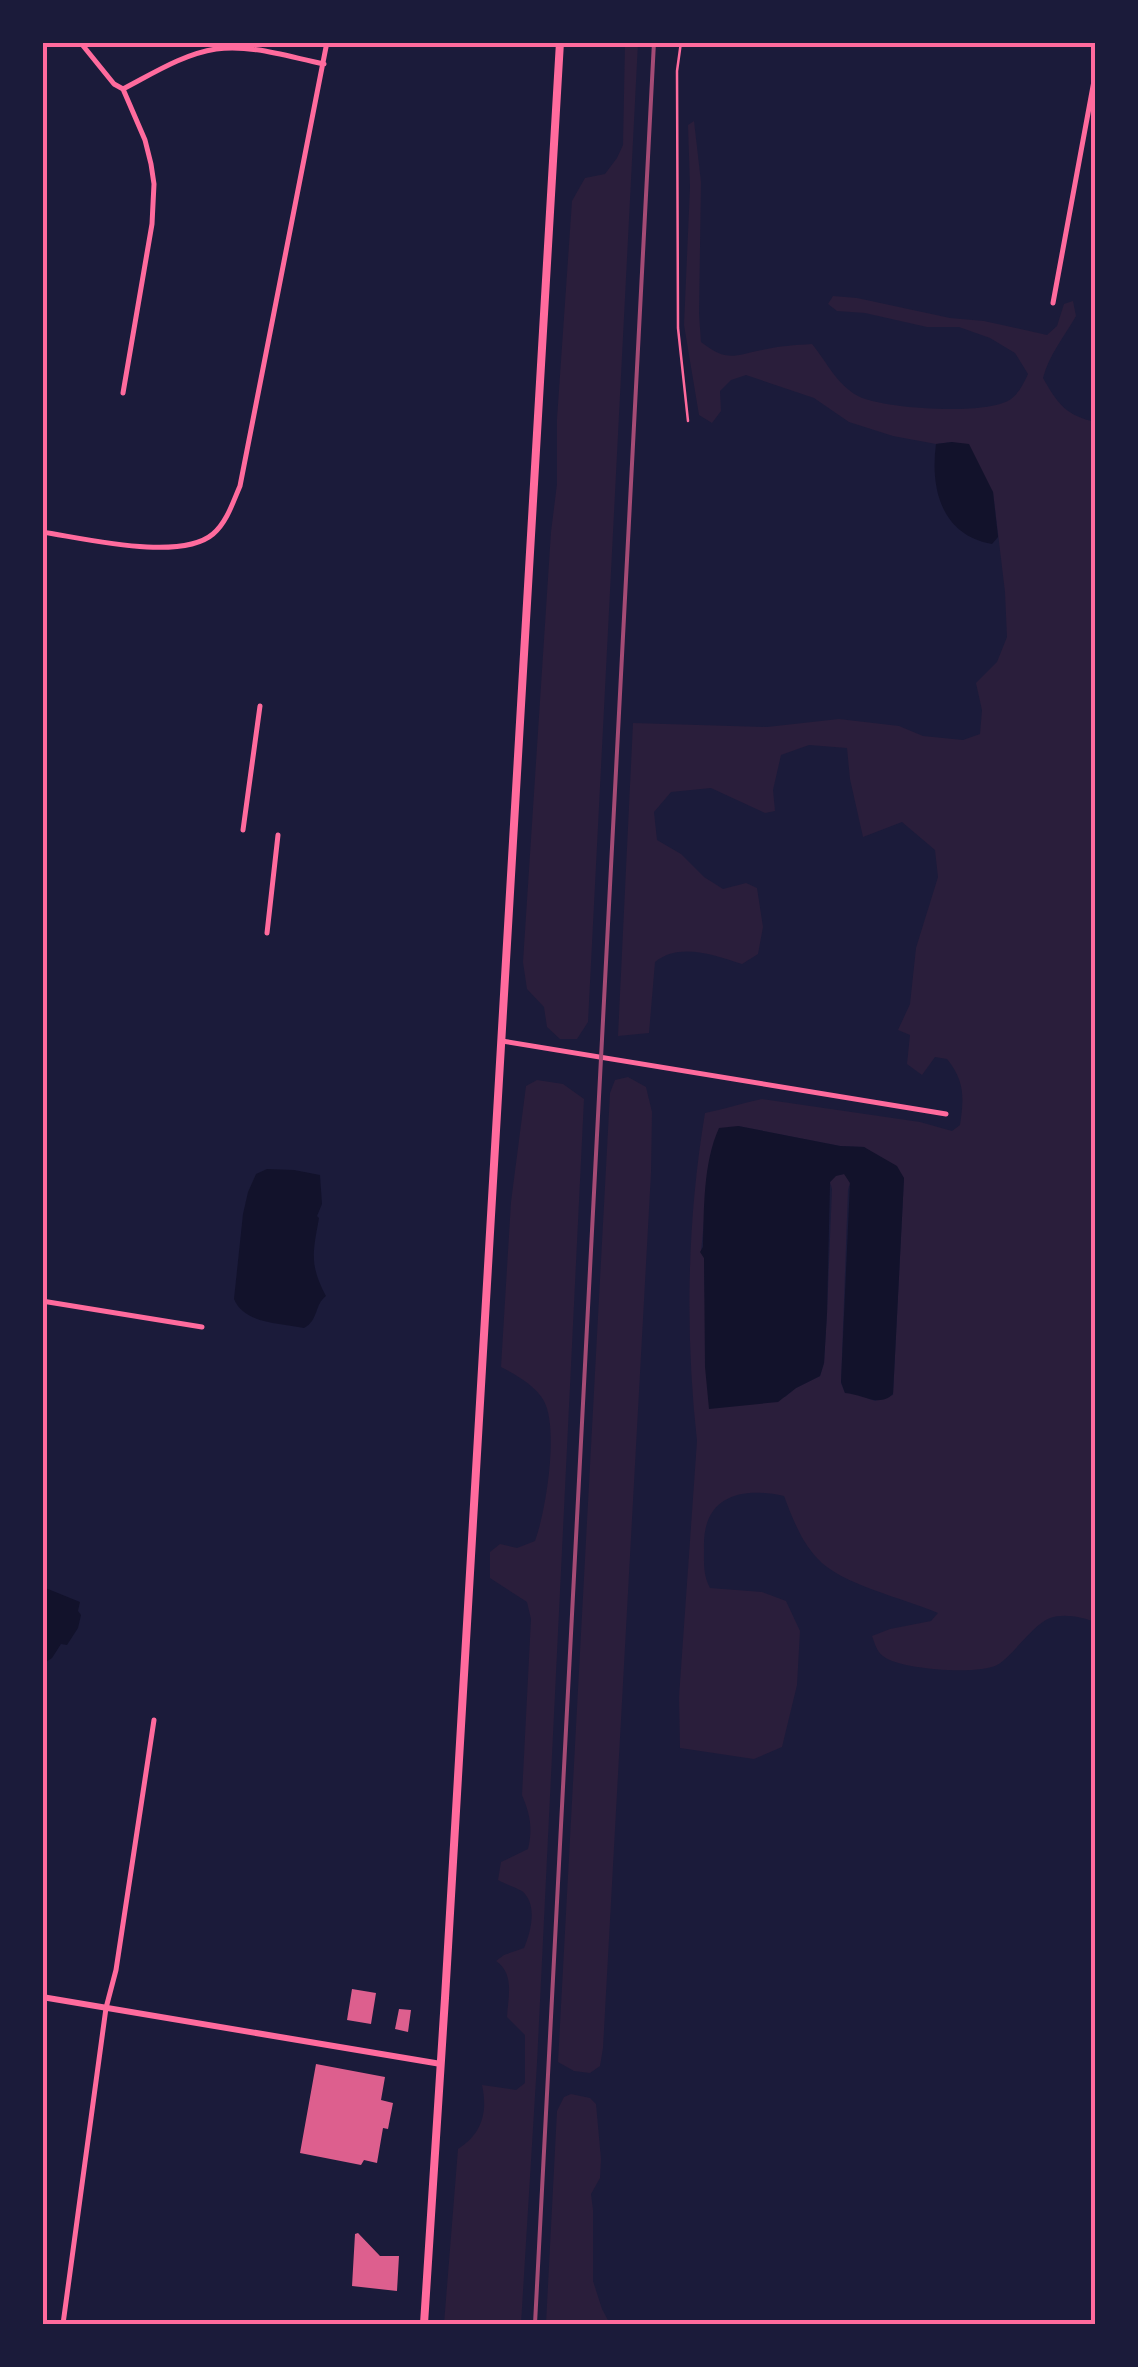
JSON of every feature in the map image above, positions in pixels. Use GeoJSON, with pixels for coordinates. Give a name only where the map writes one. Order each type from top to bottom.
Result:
{"type":"FeatureCollection","features":[{"type":"Feature","properties":{"kind":"main road"},"geometry":{"type":"LineString","coordinates":[[424,2324],[560,42]]}},
{"type":"Feature","properties":{"kind":"street"},"geometry":{"type":"LineString","coordinates":[[80,42],[114,84],[123,89],[145,140],[154,184],[152,224],[123,392]]}},
{"type":"Feature","properties":{"kind":"street"},"geometry":{"type":"LineString","coordinates":[[42,532],[151,548],[201,540],[213,534],[227,514],[240,486],[327,42]]}},
{"type":"Feature","properties":{"kind":"street"},"geometry":{"type":"LineString","coordinates":[[123,89],[175,63],[216,50],[245,49],[324,64]]}},
{"type":"Feature","properties":{"kind":"street"},"geometry":{"type":"LineString","coordinates":[[1054,303],[1096,70]]}},
{"type":"Feature","properties":{"kind":"street"},"geometry":{"type":"LineString","coordinates":[[242,830],[260,706]]}},
{"type":"Feature","properties":{"kind":"street"},"geometry":{"type":"LineString","coordinates":[[267,933],[278,834]]}},
{"type":"Feature","properties":{"kind":"street"},"geometry":{"type":"LineString","coordinates":[[502,1041],[946,1114]]}},
{"type":"Feature","properties":{"kind":"street"},"geometry":{"type":"LineString","coordinates":[[42,1301],[202,1327]]}},
{"type":"Feature","properties":{"kind":"street"},"geometry":{"type":"LineString","coordinates":[[63,2324],[106,2008],[116,1970],[154,1720]]}},
{"type":"Feature","properties":{"kind":"street"},"geometry":{"type":"LineString","coordinates":[[42,1997],[442,2064]]}},
{"type":"Feature","properties":{"kind":"lane"},"geometry":{"type":"LineString","coordinates":[[681,42],[677,70],[678,328],[688,422]]}},
{"type":"Feature","properties":{"kind":"shaded area"},"geometry":{"type":"Polygon","coordinates":[[[625,43],[638,43],[588,1022],[577,1039],[560,1039],[547,1027],[544,1007],[527,989],[523,962],[557,484],[557,419],[572,201],[585,178],[605,174],[623,145],[625,43]]]}},
{"type":"Feature","properties":{"kind":"shaded area"},"geometry":{"type":"Polygon","coordinates":[[[694,121],[701,182],[701,342],[730,356],[812,344],[850,391],[871,401],[911,407],[981,408],[1011,399],[1021,388],[1028,374],[1015,353],[990,338],[959,327],[927,327],[837,311],[828,304],[833,296],[1047,335],[1057,326],[1064,304],[1073,301],[1076,316],[1043,378],[1064,407],[1096,422],[1095,1622],[1073,1616],[1050,1618],[997,1665],[987,1668],[939,1670],[892,1661],[879,1652],[872,1636],[931,1621],[938,1613],[828,1568],[806,1544],[784,1496],[752,1493],[726,1499],[709,1517],[705,1531],[704,1569],[710,1588],[762,1592],[786,1601],[800,1631],[797,1685],[782,1747],[754,1759],[680,1748],[679,1697],[697,1441],[690,1277],[694,1194],[705,1113],[762,1099],[920,1122],[952,1131],[960,1125],[962,1090],[953,1067],[947,1059],[935,1057],[922,1075],[907,1064],[910,1035],[898,1030],[910,1004],[916,948],[938,877],[935,850],[902,822],[863,837],[847,748],[809,745],[781,755],[773,790],[775,811],[765,813],[711,788],[671,792],[654,812],[657,840],[681,854],[723,889],[746,883],[757,888],[763,927],[758,954],[742,964],[697,952],[665,956],[655,962],[649,1033],[618,1036],[633,723],[767,727],[839,719],[899,726],[923,736],[963,740],[980,734],[982,710],[976,683],[997,662],[1007,637],[993,492],[952,442],[936,444],[893,436],[849,422],[814,398],[746,375],[731,380],[720,391],[721,411],[712,423],[699,415],[684,325],[690,187],[688,125],[694,121]],[[738,1126],[705,1211],[701,1252],[706,1339],[785,1397],[820,1376],[827,1313],[830,1182],[836,1175],[845,1174],[850,1183],[841,1383],[845,1393],[875,1401],[893,1395],[904,1178],[864,1147],[738,1126]]]}},
{"type":"Feature","properties":{"kind":"shaded area"},"geometry":{"type":"Polygon","coordinates":[[[936,444],[969,444],[993,492],[998,537],[992,544],[961,531],[943,507],[935,477],[936,444]]]}},
{"type":"Feature","properties":{"kind":"shaded area"},"geometry":{"type":"Polygon","coordinates":[[[628,1077],[646,1087],[652,1112],[651,1173],[603,2048],[600,2066],[590,2073],[574,2071],[558,2062],[610,1093],[615,1080],[628,1077]]]}},
{"type":"Feature","properties":{"kind":"shaded area"},"geometry":{"type":"Polygon","coordinates":[[[537,1080],[563,1084],[584,1099],[521,2324],[444,2324],[458,2149],[481,2122],[482,2085],[516,2090],[525,2083],[525,2035],[507,2017],[508,1979],[496,1961],[524,1948],[532,1918],[530,1903],[522,1891],[498,1880],[501,1862],[528,1849],[530,1841],[530,1821],[522,1795],[531,1619],[527,1602],[490,1578],[490,1552],[500,1544],[517,1548],[535,1541],[551,1450],[544,1401],[530,1385],[501,1367],[511,1202],[526,1086],[537,1080]]]}},
{"type":"Feature","properties":{"kind":"shaded area"},"geometry":{"type":"Polygon","coordinates":[[[738,1126],[864,1147],[897,1166],[904,1178],[893,1394],[888,1398],[876,1400],[845,1393],[841,1382],[850,1183],[844,1174],[830,1182],[827,1313],[820,1376],[778,1402],[709,1409],[704,1258],[700,1252],[705,1186],[719,1128],[738,1126]]]}},
{"type":"Feature","properties":{"kind":"shaded area"},"geometry":{"type":"Polygon","coordinates":[[[267,1169],[320,1175],[322,1204],[317,1216],[314,1258],[326,1296],[304,1328],[254,1318],[234,1299],[248,1192],[256,1174],[267,1169]]]}},
{"type":"Feature","properties":{"kind":"shaded area"},"geometry":{"type":"Polygon","coordinates":[[[43,1587],[80,1602],[81,1615],[67,1645],[61,1644],[43,1664],[43,1587]]]}},
{"type":"Feature","properties":{"kind":"shaded area"},"geometry":{"type":"Polygon","coordinates":[[[571,2094],[590,2098],[596,2104],[601,2159],[600,2178],[591,2194],[593,2281],[610,2324],[546,2324],[557,2111],[564,2097],[571,2094]]]}},
{"type":"Feature","properties":{"kind":"building"},"geometry":{"type":"Polygon","coordinates":[[[352,1989],[376,1993],[371,2024],[347,2020],[352,1989]]]}},
{"type":"Feature","properties":{"kind":"building"},"geometry":{"type":"Polygon","coordinates":[[[399,2009],[411,2010],[408,2032],[395,2029],[399,2009]]]}},
{"type":"Feature","properties":{"kind":"building"},"geometry":{"type":"Polygon","coordinates":[[[316,2064],[385,2077],[381,2100],[393,2103],[388,2129],[383,2128],[377,2163],[364,2160],[361,2165],[300,2153],[316,2064]]]}},
{"type":"Feature","properties":{"kind":"building"},"geometry":{"type":"Polygon","coordinates":[[[358,2233],[380,2256],[399,2256],[397,2291],[352,2286],[358,2233]]]}},
{"type":"Feature","properties":{"kind":"railway"},"geometry":{"type":"LineString","coordinates":[[535,2324],[654,42]]}}]}
